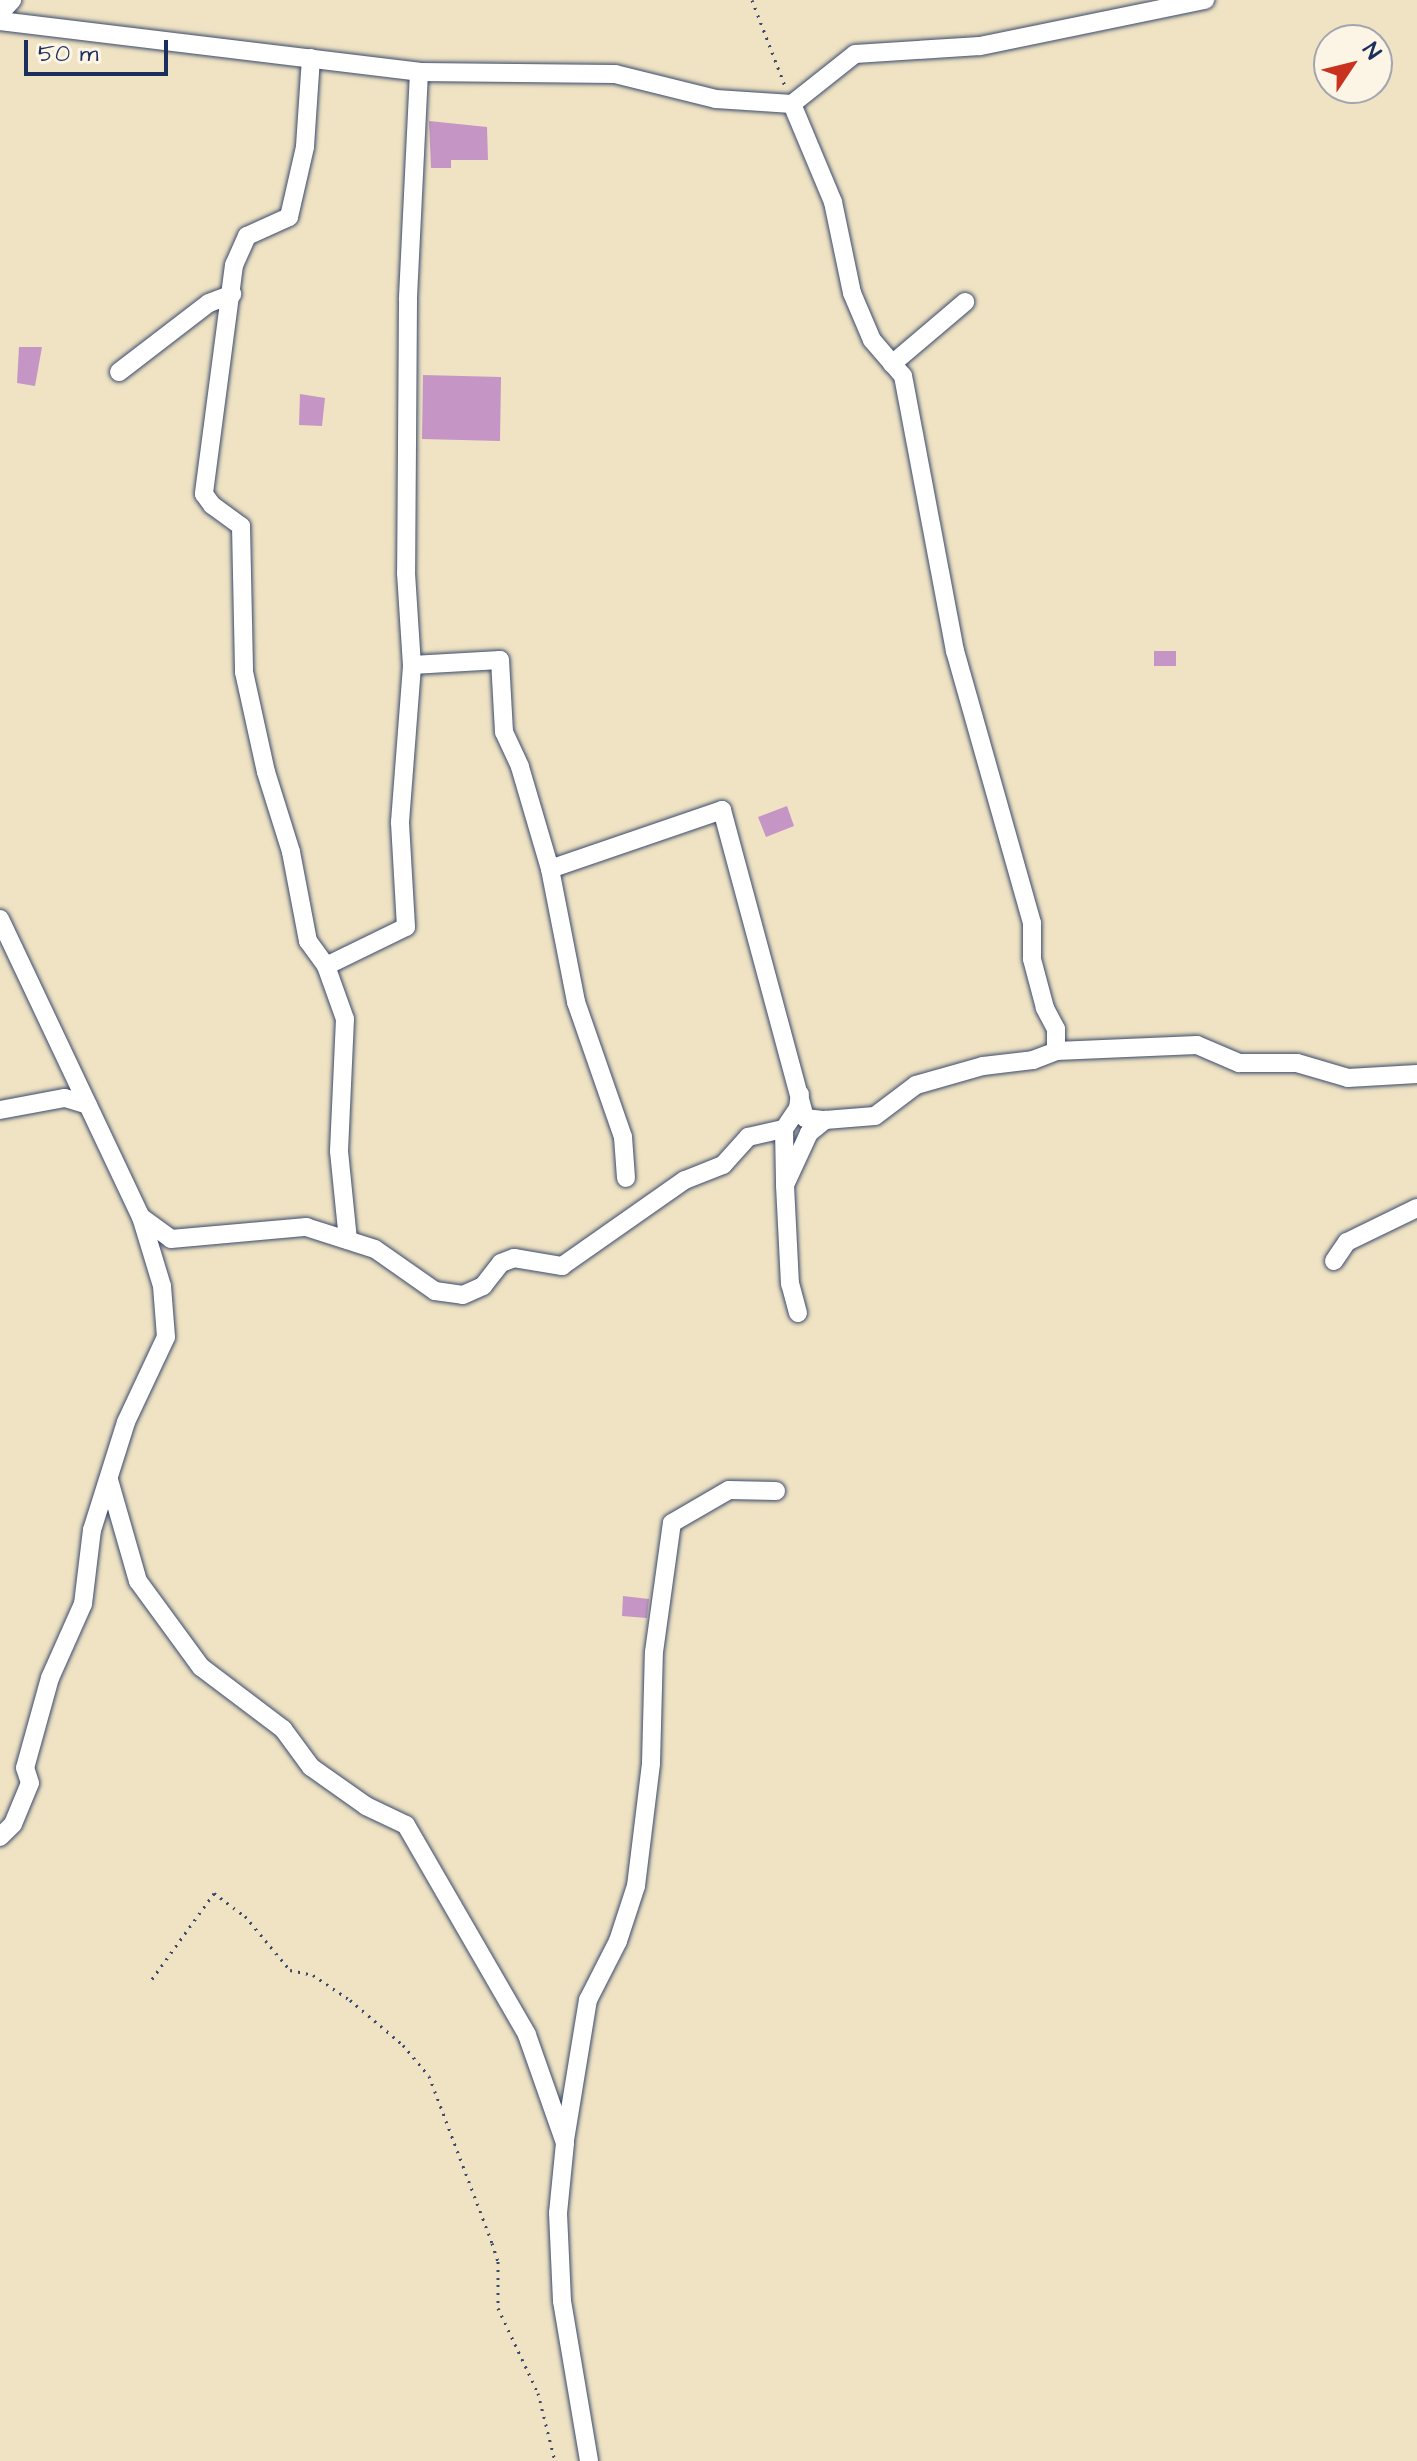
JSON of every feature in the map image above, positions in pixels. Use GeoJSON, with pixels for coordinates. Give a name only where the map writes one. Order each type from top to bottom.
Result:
{"type":"FeatureCollection","features":[{"type":"Feature","properties":{"kind":"street"},"geometry":{"type":"LineString","coordinates":[[0,13],[12,0]]}},
{"type":"Feature","properties":{"kind":"street"},"geometry":{"type":"LineString","coordinates":[[0,21],[419,72],[615,74],[716,99],[792,104],[855,54],[980,46],[1205,0]]}},
{"type":"Feature","properties":{"kind":"street"},"geometry":{"type":"LineString","coordinates":[[311,58],[296,197],[283,222],[241,243],[204,494],[241,526],[244,672],[300,887],[308,941],[326,966],[345,1019],[339,1151],[348,1240]]}},
{"type":"Feature","properties":{"kind":"street"},"geometry":{"type":"LineString","coordinates":[[326,966],[406,927],[400,822],[412,665],[406,573],[408,317],[419,72]]}},
{"type":"Feature","properties":{"kind":"street"},"geometry":{"type":"LineString","coordinates":[[792,104],[833,202],[852,293],[872,340],[903,376],[955,651],[1032,923],[1032,959],[1056,1029],[1056,1051]]}},
{"type":"Feature","properties":{"kind":"street"},"geometry":{"type":"LineString","coordinates":[[119,372],[209,303],[232,294]]}},
{"type":"Feature","properties":{"kind":"street"},"geometry":{"type":"LineString","coordinates":[[892,364],[965,302]]}},
{"type":"Feature","properties":{"kind":"street"},"geometry":{"type":"LineString","coordinates":[[412,665],[500,660],[504,732],[520,767],[550,869],[576,1002],[623,1137],[626,1178]]}},
{"type":"Feature","properties":{"kind":"street"},"geometry":{"type":"LineString","coordinates":[[550,869],[722,810],[800,1088],[805,1118],[825,1120],[875,1116],[916,1085],[1056,1051],[1197,1045],[1239,1063],[1297,1063],[1348,1078],[1417,1074]]}},
{"type":"Feature","properties":{"kind":"street"},"geometry":{"type":"LineString","coordinates":[[0,919],[141,1217],[162,1286],[166,1337],[126,1422],[92,1530],[83,1604],[50,1678],[25,1768],[30,1783],[13,1824],[0,1837]]}},
{"type":"Feature","properties":{"kind":"street"},"geometry":{"type":"LineString","coordinates":[[798,1313],[789,1271],[784,1129],[798,1108],[800,1088]]}},
{"type":"Feature","properties":{"kind":"street"},"geometry":{"type":"LineString","coordinates":[[0,1110],[65,1098],[88,1105]]}},
{"type":"Feature","properties":{"kind":"street"},"geometry":{"type":"LineString","coordinates":[[785,1185],[809,1133],[825,1120]]}},
{"type":"Feature","properties":{"kind":"street"},"geometry":{"type":"LineString","coordinates":[[141,1217],[171,1239],[306,1227],[375,1249],[435,1291],[463,1295],[483,1286],[501,1263],[514,1258],[562,1266],[685,1180],[723,1165],[748,1137],[784,1129]]}},
{"type":"Feature","properties":{"kind":"street"},"geometry":{"type":"LineString","coordinates":[[1334,1261],[1347,1242],[1417,1208]]}},
{"type":"Feature","properties":{"kind":"street"},"geometry":{"type":"LineString","coordinates":[[109,1480],[138,1581],[201,1667],[283,1729],[311,1767],[366,1806],[406,1825],[527,2035],[565,2143]]}},
{"type":"Feature","properties":{"kind":"street"},"geometry":{"type":"LineString","coordinates":[[589,2461],[562,2301],[558,2213],[565,2143],[588,2000],[618,1941],[636,1886],[651,1763],[654,1652],[672,1523],[729,1490],[776,1491]]}},
{"type":"Feature","properties":{"kind":"path"},"geometry":{"type":"LineString","coordinates":[[752,0],[792,104]]}},
{"type":"Feature","properties":{"kind":"path"},"geometry":{"type":"LineString","coordinates":[[152,1979],[214,1893],[245,1916],[290,1970],[313,1975],[403,2045],[429,2076],[498,2261],[498,2308],[538,2393],[555,2461]]}},
{"type":"Feature","properties":{"kind":"building"},"geometry":{"type":"Polygon","coordinates":[[[429,121],[487,127],[488,160],[451,160],[451,168],[431,168],[429,121]]]}},
{"type":"Feature","properties":{"kind":"building"},"geometry":{"type":"Polygon","coordinates":[[[19,347],[42,347],[35,386],[17,383],[19,347]]]}},
{"type":"Feature","properties":{"kind":"building"},"geometry":{"type":"Polygon","coordinates":[[[423,375],[501,377],[500,441],[422,439],[423,375]]]}},
{"type":"Feature","properties":{"kind":"building"},"geometry":{"type":"Polygon","coordinates":[[[300,394],[325,398],[322,426],[299,425],[300,394]]]}},
{"type":"Feature","properties":{"kind":"building"},"geometry":{"type":"Polygon","coordinates":[[[1154,651],[1176,651],[1176,666],[1154,666],[1154,651]]]}},
{"type":"Feature","properties":{"kind":"building"},"geometry":{"type":"Polygon","coordinates":[[[787,806],[794,826],[766,837],[758,817],[787,806]]]}},
{"type":"Feature","properties":{"kind":"building"},"geometry":{"type":"Polygon","coordinates":[[[623,1596],[649,1599],[647,1618],[622,1616],[623,1596]]]}}]}
